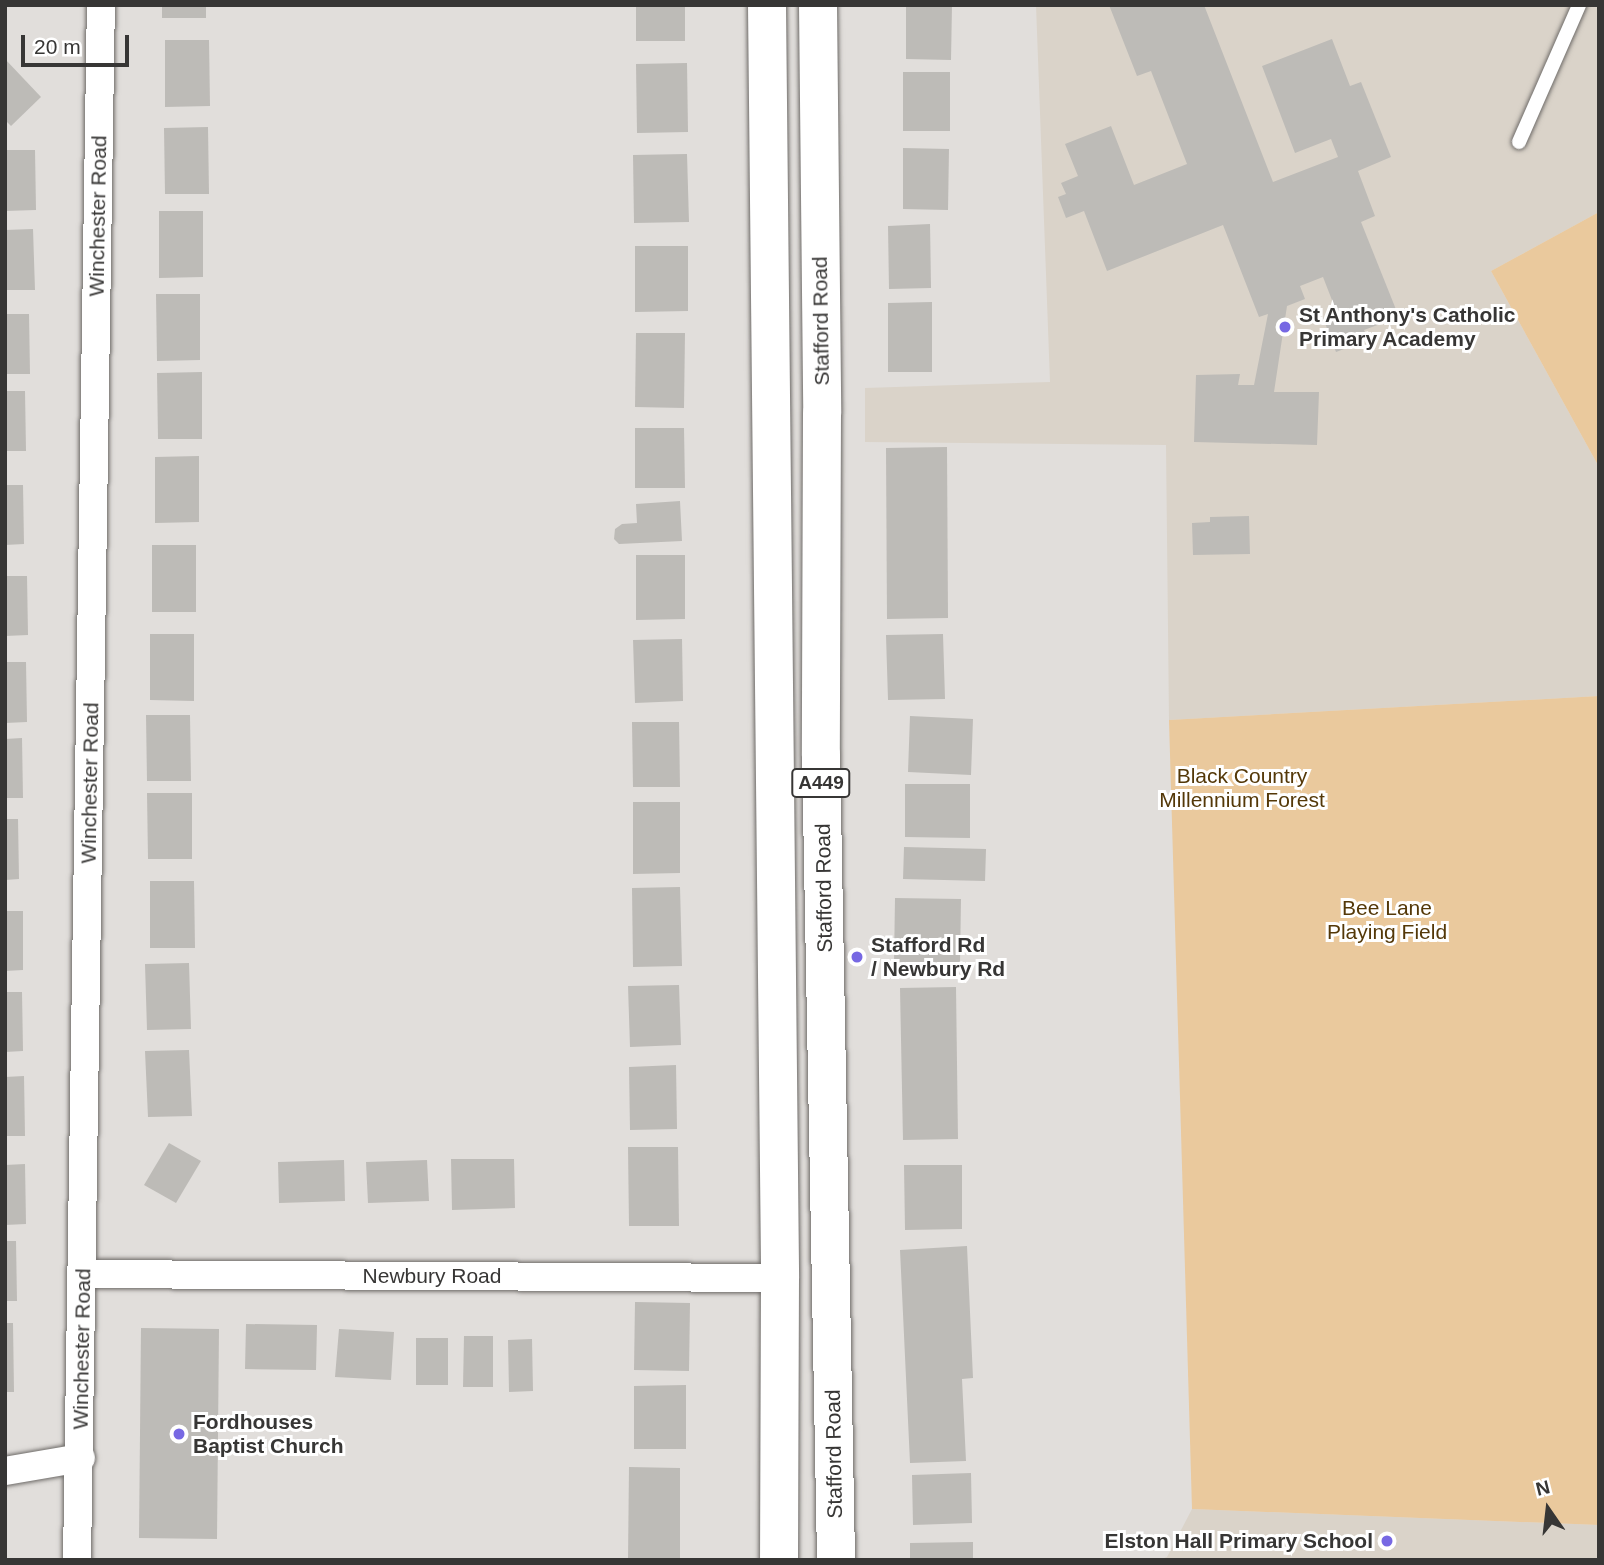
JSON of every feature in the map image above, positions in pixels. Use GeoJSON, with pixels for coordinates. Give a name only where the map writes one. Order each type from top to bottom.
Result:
{"type":"FeatureCollection","features":[{"type":"Feature","properties":{"kind":"highway","name":"A449"},"geometry":{"type":"LineString","coordinates":[[767,5],[780,1278],[779,1560]]}},
{"type":"Feature","properties":{"kind":"highway","name":"Stafford Road"},"geometry":{"type":"LineString","coordinates":[[818,5],[822,412],[821,755],[836,1560]]}},
{"type":"Feature","properties":{"kind":"street","name":"Winchester Road"},"geometry":{"type":"LineString","coordinates":[[77,1560],[102,5]]}},
{"type":"Feature","properties":{"kind":"street","name":"Newbury Road"},"geometry":{"type":"LineString","coordinates":[[83,1274],[780,1278]]}},
{"type":"Feature","properties":{"kind":"street"},"geometry":{"type":"LineString","coordinates":[[5,1471],[80,1458]]}},
{"type":"Feature","properties":{"kind":"lane"},"geometry":{"type":"LineString","coordinates":[[1519,142],[1579,5]]}},
{"type":"Feature","properties":{"kind":"shaded area","name":"St Anthony's Catholic Primary Academy"},"geometry":{"type":"Polygon","coordinates":[[[1036,5],[1599,5],[1599,212],[1491,271],[1599,467],[1599,696],[1169,720],[1166,445],[865,442],[865,388],[1050,382],[1036,5]]]}},
{"type":"Feature","properties":{"kind":"shaded area","name":"Elston Hall Primary School"},"geometry":{"type":"Polygon","coordinates":[[[1192,1509],[1599,1525],[1599,1560],[1159,1560],[1167,1557],[1192,1509]]]}},
{"type":"Feature","properties":{"kind":"green space"},"geometry":{"type":"Polygon","coordinates":[[[1599,212],[1599,467],[1491,271],[1599,212]]]}},
{"type":"Feature","properties":{"kind":"green space","name":"Bee Lane Playing Field"},"geometry":{"type":"Polygon","coordinates":[[[1599,696],[1599,1525],[1192,1509],[1169,720],[1599,696]]]}},
{"type":"Feature","properties":{"kind":"building"},"geometry":{"type":"Polygon","coordinates":[[[162,5],[206,5],[206,18],[162,18],[162,5]]]}},
{"type":"Feature","properties":{"kind":"building"},"geometry":{"type":"Polygon","coordinates":[[[636,5],[685,5],[685,41],[636,41],[636,5]]]}},
{"type":"Feature","properties":{"kind":"building"},"geometry":{"type":"Polygon","coordinates":[[[906,5],[952,5],[951,60],[906,59],[906,5]]]}},
{"type":"Feature","properties":{"kind":"building"},"geometry":{"type":"Polygon","coordinates":[[[1109,5],[1204,5],[1273,182],[1338,157],[1331,139],[1295,153],[1262,66],[1332,39],[1350,86],[1361,82],[1391,157],[1358,171],[1375,216],[1361,222],[1399,317],[1364,330],[1368,340],[1336,352],[1323,318],[1337,313],[1323,277],[1300,286],[1305,299],[1287,306],[1274,392],[1319,392],[1317,445],[1194,442],[1196,375],[1240,374],[1238,385],[1254,385],[1268,314],[1259,317],[1223,225],[1107,271],[1084,211],[1066,218],[1058,197],[1066,194],[1061,183],[1078,176],[1065,144],[1111,126],[1134,185],[1187,164],[1151,71],[1137,76],[1109,5]]]}},
{"type":"Feature","properties":{"kind":"building"},"geometry":{"type":"Polygon","coordinates":[[[165,40],[209,40],[210,106],[165,107],[165,40]]]}},
{"type":"Feature","properties":{"kind":"building"},"geometry":{"type":"Polygon","coordinates":[[[5,59],[41,97],[11,126],[5,120],[5,59]]]}},
{"type":"Feature","properties":{"kind":"building"},"geometry":{"type":"Polygon","coordinates":[[[687,63],[688,132],[637,133],[636,64],[687,63]]]}},
{"type":"Feature","properties":{"kind":"building"},"geometry":{"type":"Polygon","coordinates":[[[903,72],[950,72],[950,131],[903,131],[903,72]]]}},
{"type":"Feature","properties":{"kind":"building"},"geometry":{"type":"Polygon","coordinates":[[[208,127],[209,194],[165,194],[164,128],[208,127]]]}},
{"type":"Feature","properties":{"kind":"building"},"geometry":{"type":"Polygon","coordinates":[[[903,148],[949,149],[948,210],[903,209],[903,148]]]}},
{"type":"Feature","properties":{"kind":"building"},"geometry":{"type":"Polygon","coordinates":[[[5,150],[35,150],[36,210],[5,211],[5,150]]]}},
{"type":"Feature","properties":{"kind":"building"},"geometry":{"type":"Polygon","coordinates":[[[687,154],[689,222],[634,223],[633,155],[687,154]]]}},
{"type":"Feature","properties":{"kind":"building"},"geometry":{"type":"Polygon","coordinates":[[[159,211],[203,211],[203,277],[159,278],[159,211]]]}},
{"type":"Feature","properties":{"kind":"building"},"geometry":{"type":"Polygon","coordinates":[[[930,224],[931,288],[889,289],[888,226],[930,224]]]}},
{"type":"Feature","properties":{"kind":"building"},"geometry":{"type":"Polygon","coordinates":[[[33,229],[35,290],[5,290],[5,230],[33,229]]]}},
{"type":"Feature","properties":{"kind":"building"},"geometry":{"type":"Polygon","coordinates":[[[635,246],[688,246],[688,311],[635,312],[635,246]]]}},
{"type":"Feature","properties":{"kind":"building"},"geometry":{"type":"Polygon","coordinates":[[[156,294],[200,294],[200,360],[157,361],[156,294]]]}},
{"type":"Feature","properties":{"kind":"building"},"geometry":{"type":"Polygon","coordinates":[[[932,302],[932,372],[888,372],[888,303],[932,302]]]}},
{"type":"Feature","properties":{"kind":"building"},"geometry":{"type":"Polygon","coordinates":[[[5,314],[29,314],[30,374],[5,374],[5,314]]]}},
{"type":"Feature","properties":{"kind":"building"},"geometry":{"type":"Polygon","coordinates":[[[636,333],[685,333],[684,408],[635,407],[636,333]]]}},
{"type":"Feature","properties":{"kind":"building"},"geometry":{"type":"Polygon","coordinates":[[[202,372],[202,439],[158,439],[157,373],[202,372]]]}},
{"type":"Feature","properties":{"kind":"building"},"geometry":{"type":"Polygon","coordinates":[[[5,391],[25,391],[26,451],[5,451],[5,391]]]}},
{"type":"Feature","properties":{"kind":"building"},"geometry":{"type":"Polygon","coordinates":[[[635,428],[684,428],[685,488],[635,488],[635,428]]]}},
{"type":"Feature","properties":{"kind":"building"},"geometry":{"type":"Polygon","coordinates":[[[947,447],[948,618],[887,619],[886,448],[947,447]]]}},
{"type":"Feature","properties":{"kind":"building"},"geometry":{"type":"Polygon","coordinates":[[[199,456],[199,522],[155,523],[155,457],[199,456]]]}},
{"type":"Feature","properties":{"kind":"building"},"geometry":{"type":"Polygon","coordinates":[[[5,485],[23,485],[24,544],[5,545],[5,485]]]}},
{"type":"Feature","properties":{"kind":"building"},"geometry":{"type":"Polygon","coordinates":[[[680,501],[682,541],[619,544],[614,539],[615,529],[622,524],[637,523],[636,504],[680,501]]]}},
{"type":"Feature","properties":{"kind":"building"},"geometry":{"type":"Polygon","coordinates":[[[1249,516],[1250,554],[1193,555],[1192,523],[1210,522],[1210,517],[1249,516]]]}},
{"type":"Feature","properties":{"kind":"building"},"geometry":{"type":"Polygon","coordinates":[[[152,545],[196,545],[196,612],[152,612],[152,545]]]}},
{"type":"Feature","properties":{"kind":"building"},"geometry":{"type":"Polygon","coordinates":[[[636,555],[685,555],[685,619],[636,620],[636,555]]]}},
{"type":"Feature","properties":{"kind":"building"},"geometry":{"type":"Polygon","coordinates":[[[5,576],[27,576],[28,635],[5,636],[5,576]]]}},
{"type":"Feature","properties":{"kind":"building"},"geometry":{"type":"Polygon","coordinates":[[[150,634],[194,634],[194,701],[150,700],[150,634]]]}},
{"type":"Feature","properties":{"kind":"building"},"geometry":{"type":"Polygon","coordinates":[[[943,634],[945,699],[888,700],[886,635],[943,634]]]}},
{"type":"Feature","properties":{"kind":"building"},"geometry":{"type":"Polygon","coordinates":[[[682,639],[683,701],[635,703],[633,640],[682,639]]]}},
{"type":"Feature","properties":{"kind":"building"},"geometry":{"type":"Polygon","coordinates":[[[5,662],[26,662],[27,722],[5,723],[5,662]]]}},
{"type":"Feature","properties":{"kind":"building"},"geometry":{"type":"Polygon","coordinates":[[[146,715],[190,715],[191,781],[147,781],[146,715]]]}},
{"type":"Feature","properties":{"kind":"building"},"geometry":{"type":"Polygon","coordinates":[[[910,716],[973,719],[971,775],[908,772],[910,716]]]}},
{"type":"Feature","properties":{"kind":"building"},"geometry":{"type":"Polygon","coordinates":[[[632,722],[679,722],[680,787],[633,787],[632,722]]]}},
{"type":"Feature","properties":{"kind":"building"},"geometry":{"type":"Polygon","coordinates":[[[22,738],[23,798],[5,798],[5,739],[22,738]]]}},
{"type":"Feature","properties":{"kind":"building"},"geometry":{"type":"Polygon","coordinates":[[[905,784],[970,784],[970,838],[905,837],[905,784]]]}},
{"type":"Feature","properties":{"kind":"building"},"geometry":{"type":"Polygon","coordinates":[[[147,793],[192,793],[192,859],[148,859],[147,793]]]}},
{"type":"Feature","properties":{"kind":"building"},"geometry":{"type":"Polygon","coordinates":[[[633,802],[680,802],[680,873],[633,874],[633,802]]]}},
{"type":"Feature","properties":{"kind":"building"},"geometry":{"type":"Polygon","coordinates":[[[5,819],[18,819],[19,879],[5,880],[5,819]]]}},
{"type":"Feature","properties":{"kind":"building"},"geometry":{"type":"Polygon","coordinates":[[[904,847],[986,849],[985,881],[903,879],[904,847]]]}},
{"type":"Feature","properties":{"kind":"building"},"geometry":{"type":"Polygon","coordinates":[[[150,881],[194,881],[195,948],[150,948],[150,881]]]}},
{"type":"Feature","properties":{"kind":"building"},"geometry":{"type":"Polygon","coordinates":[[[680,887],[682,966],[633,967],[632,888],[680,887]]]}},
{"type":"Feature","properties":{"kind":"building"},"geometry":{"type":"Polygon","coordinates":[[[895,898],[961,899],[960,962],[894,962],[895,898]]]}},
{"type":"Feature","properties":{"kind":"building"},"geometry":{"type":"Polygon","coordinates":[[[5,911],[23,911],[23,970],[5,971],[5,911]]]}},
{"type":"Feature","properties":{"kind":"building"},"geometry":{"type":"Polygon","coordinates":[[[189,963],[191,1029],[147,1030],[145,964],[189,963]]]}},
{"type":"Feature","properties":{"kind":"building"},"geometry":{"type":"Polygon","coordinates":[[[679,985],[681,1045],[630,1047],[628,986],[679,985]]]}},
{"type":"Feature","properties":{"kind":"building"},"geometry":{"type":"Polygon","coordinates":[[[956,987],[958,1139],[903,1140],[900,988],[956,987]]]}},
{"type":"Feature","properties":{"kind":"building"},"geometry":{"type":"Polygon","coordinates":[[[5,992],[22,992],[23,1051],[5,1052],[5,992]]]}},
{"type":"Feature","properties":{"kind":"building"},"geometry":{"type":"Polygon","coordinates":[[[189,1050],[192,1116],[148,1117],[145,1051],[189,1050]]]}},
{"type":"Feature","properties":{"kind":"building"},"geometry":{"type":"Polygon","coordinates":[[[676,1065],[677,1129],[630,1130],[629,1067],[676,1065]]]}},
{"type":"Feature","properties":{"kind":"building"},"geometry":{"type":"Polygon","coordinates":[[[24,1076],[25,1136],[5,1136],[5,1077],[24,1076]]]}},
{"type":"Feature","properties":{"kind":"building"},"geometry":{"type":"Polygon","coordinates":[[[169,1143],[201,1161],[176,1203],[144,1185],[169,1143]]]}},
{"type":"Feature","properties":{"kind":"building"},"geometry":{"type":"Polygon","coordinates":[[[628,1147],[678,1147],[679,1226],[629,1226],[628,1147]]]}},
{"type":"Feature","properties":{"kind":"building"},"geometry":{"type":"Polygon","coordinates":[[[451,1159],[514,1159],[515,1208],[452,1210],[451,1159]]]}},
{"type":"Feature","properties":{"kind":"building"},"geometry":{"type":"Polygon","coordinates":[[[344,1160],[345,1201],[279,1203],[278,1162],[344,1160]]]}},
{"type":"Feature","properties":{"kind":"building"},"geometry":{"type":"Polygon","coordinates":[[[427,1160],[429,1201],[368,1203],[366,1162],[427,1160]]]}},
{"type":"Feature","properties":{"kind":"building"},"geometry":{"type":"Polygon","coordinates":[[[25,1164],[26,1224],[5,1225],[5,1165],[25,1164]]]}},
{"type":"Feature","properties":{"kind":"building"},"geometry":{"type":"Polygon","coordinates":[[[904,1165],[962,1165],[962,1229],[905,1230],[904,1165]]]}},
{"type":"Feature","properties":{"kind":"building"},"geometry":{"type":"Polygon","coordinates":[[[5,1241],[16,1241],[17,1301],[5,1301],[5,1241]]]}},
{"type":"Feature","properties":{"kind":"building"},"geometry":{"type":"Polygon","coordinates":[[[967,1246],[973,1378],[962,1379],[966,1461],[910,1463],[900,1250],[967,1246]]]}},
{"type":"Feature","properties":{"kind":"building"},"geometry":{"type":"Polygon","coordinates":[[[635,1302],[690,1303],[689,1371],[634,1370],[635,1302]]]}},
{"type":"Feature","properties":{"kind":"building"},"geometry":{"type":"Polygon","coordinates":[[[5,1323],[13,1323],[14,1392],[5,1392],[5,1323]]]}},
{"type":"Feature","properties":{"kind":"building"},"geometry":{"type":"Polygon","coordinates":[[[246,1324],[317,1325],[316,1370],[245,1369],[246,1324]]]}},
{"type":"Feature","properties":{"kind":"building","name":"Fordhouses Baptist Church"},"geometry":{"type":"Polygon","coordinates":[[[141,1328],[219,1329],[217,1539],[139,1538],[141,1328]]]}},
{"type":"Feature","properties":{"kind":"building"},"geometry":{"type":"Polygon","coordinates":[[[339,1329],[394,1332],[391,1380],[335,1377],[339,1329]]]}},
{"type":"Feature","properties":{"kind":"building"},"geometry":{"type":"Polygon","coordinates":[[[464,1336],[493,1336],[493,1387],[463,1387],[464,1336]]]}},
{"type":"Feature","properties":{"kind":"building"},"geometry":{"type":"Polygon","coordinates":[[[416,1338],[448,1338],[448,1385],[416,1385],[416,1338]]]}},
{"type":"Feature","properties":{"kind":"building"},"geometry":{"type":"Polygon","coordinates":[[[532,1339],[533,1391],[509,1392],[508,1340],[532,1339]]]}},
{"type":"Feature","properties":{"kind":"building"},"geometry":{"type":"Polygon","coordinates":[[[686,1385],[686,1449],[634,1449],[634,1386],[686,1385]]]}},
{"type":"Feature","properties":{"kind":"building"},"geometry":{"type":"Polygon","coordinates":[[[629,1467],[680,1468],[680,1560],[628,1560],[629,1467]]]}},
{"type":"Feature","properties":{"kind":"building"},"geometry":{"type":"Polygon","coordinates":[[[971,1473],[972,1523],[913,1525],[912,1475],[971,1473]]]}},
{"type":"Feature","properties":{"kind":"building"},"geometry":{"type":"Polygon","coordinates":[[[973,1542],[973,1560],[910,1560],[910,1543],[973,1542]]]}},
{"type":"Feature","properties":{"kind":"place","name":"St Anthony's Catholic Primary Academy"},"geometry":{"type":"Point","coordinates":[1285,327]}},
{"type":"Feature","properties":{"kind":"place","name":"Stafford Rd / Newbury Rd"},"geometry":{"type":"Point","coordinates":[857,957]}},
{"type":"Feature","properties":{"kind":"place","name":"Fordhouses Baptist Church"},"geometry":{"type":"Point","coordinates":[179,1434]}},
{"type":"Feature","properties":{"kind":"place","name":"Elston Hall Primary School"},"geometry":{"type":"Point","coordinates":[1387,1541]}},
{"type":"Feature","properties":{"kind":"park label","name":"Black Country Millennium Forest"},"geometry":{"type":"Point","coordinates":[1242,788]}}]}
